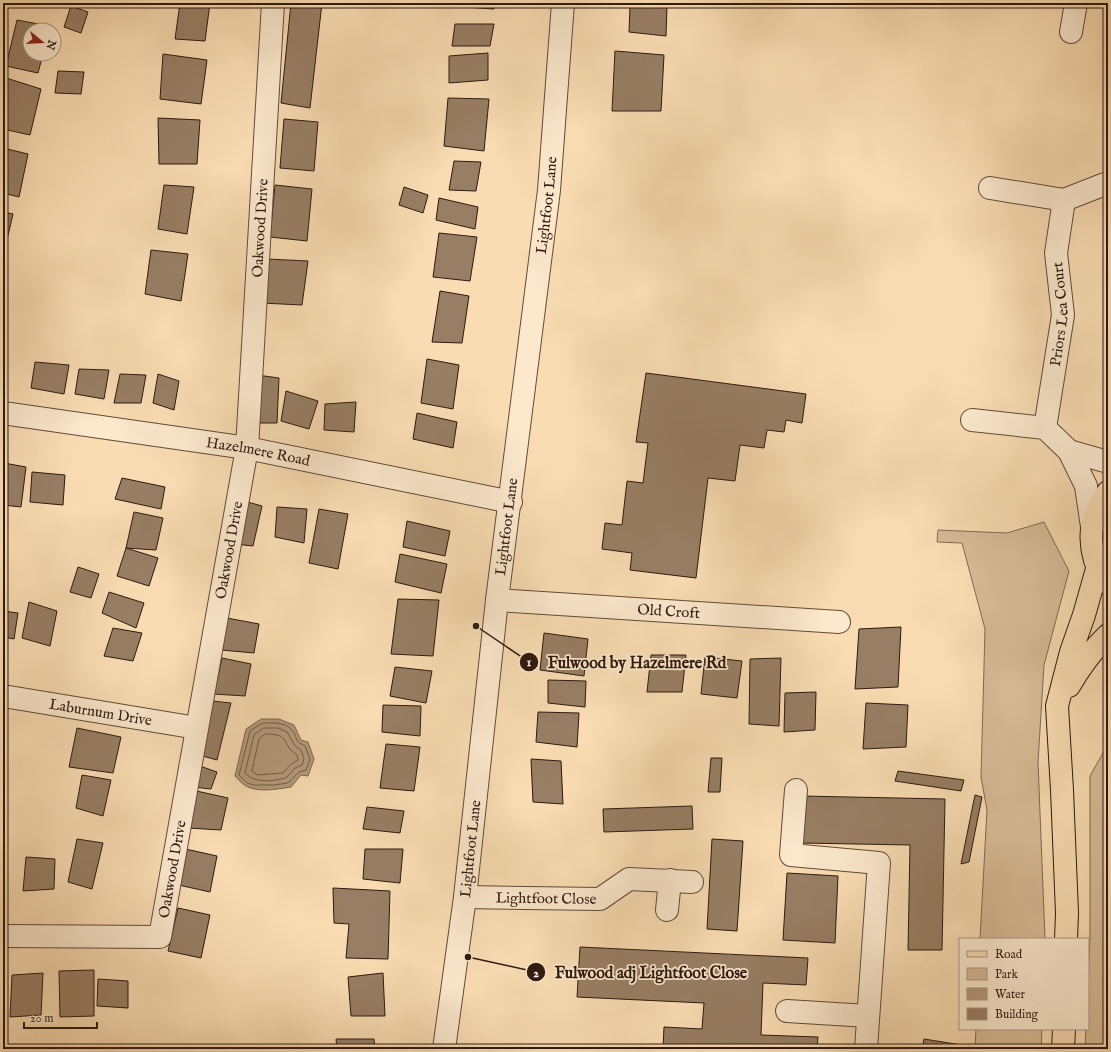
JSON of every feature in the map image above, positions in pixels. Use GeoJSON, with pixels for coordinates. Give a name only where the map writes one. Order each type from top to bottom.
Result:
{"type":"FeatureCollection","features":[{"type":"Feature","properties":{"kind":"main road"},"geometry":{"type":"LineString","coordinates":[[1066,938],[1067,913],[1057,706],[1071,652],[1084,615],[1103,578],[1091,546],[1092,527],[1100,503],[1108,492]]}},
{"type":"Feature","properties":{"kind":"main road"},"geometry":{"type":"LineString","coordinates":[[1057,706],[1080,666],[1108,635]]}},
{"type":"Feature","properties":{"kind":"main road"},"geometry":{"type":"LineString","coordinates":[[1063,1049],[1064,1030]]}},
{"type":"Feature","properties":{"kind":"street","name":"Oakwood Drive"},"geometry":{"type":"LineString","coordinates":[[3,936],[160,937],[247,448],[273,3]]}},
{"type":"Feature","properties":{"kind":"street","name":"Lightfoot Lane"},"geometry":{"type":"LineString","coordinates":[[444,1049],[465,897],[497,600],[511,502],[549,190],[563,3]]}},
{"type":"Feature","properties":{"kind":"street"},"geometry":{"type":"LineString","coordinates":[[1072,32],[1076,3]]}},
{"type":"Feature","properties":{"kind":"street"},"geometry":{"type":"LineString","coordinates":[[990,188],[1064,200],[1105,184],[1108,185]]}},
{"type":"Feature","properties":{"kind":"street","name":"Priors Lea Court"},"geometry":{"type":"LineString","coordinates":[[1045,428],[1063,315],[1056,253],[1064,200]]}},
{"type":"Feature","properties":{"kind":"street","name":"Hazelmere Road"},"geometry":{"type":"LineString","coordinates":[[3,413],[247,448],[511,502]]}},
{"type":"Feature","properties":{"kind":"street"},"geometry":{"type":"LineString","coordinates":[[972,420],[1045,428],[1069,451],[1086,486],[1092,527]]}},
{"type":"Feature","properties":{"kind":"street"},"geometry":{"type":"LineString","coordinates":[[1069,451],[1108,462]]}},
{"type":"Feature","properties":{"kind":"street","name":"Old Croft"},"geometry":{"type":"LineString","coordinates":[[497,600],[839,622]]}},
{"type":"Feature","properties":{"kind":"street","name":"Laburnum Drive"},"geometry":{"type":"LineString","coordinates":[[3,696],[197,728]]}},
{"type":"Feature","properties":{"kind":"street"},"geometry":{"type":"LineString","coordinates":[[796,790],[791,855],[879,863],[866,1049]]}},
{"type":"Feature","properties":{"kind":"street","name":"Lightfoot Close"},"geometry":{"type":"LineString","coordinates":[[465,897],[600,899],[629,879],[692,882]]}},
{"type":"Feature","properties":{"kind":"street"},"geometry":{"type":"LineString","coordinates":[[667,910],[670,880]]}},
{"type":"Feature","properties":{"kind":"street"},"geometry":{"type":"LineString","coordinates":[[787,1011],[868,1016]]}},
{"type":"Feature","properties":{"kind":"green space"},"geometry":{"type":"Polygon","coordinates":[[[1044,522],[1069,571],[1044,665],[1038,762],[1045,938],[980,938],[987,810],[981,777],[985,629],[962,543],[937,542],[938,530],[1007,533],[1044,522]]]}},
{"type":"Feature","properties":{"kind":"green space"},"geometry":{"type":"Polygon","coordinates":[[[1108,744],[1108,1049],[1085,1049],[1086,1030],[1089,1030],[1090,776],[1108,744]]]}},
{"type":"Feature","properties":{"kind":"green space"},"geometry":{"type":"Polygon","coordinates":[[[976,1030],[1042,1030],[1041,1049],[975,1049],[976,1030]]]}},
{"type":"Feature","properties":{"kind":"water"},"geometry":{"type":"Polygon","coordinates":[[[261,719],[279,719],[294,725],[301,740],[308,742],[314,759],[308,776],[301,775],[291,787],[268,790],[251,788],[242,783],[235,776],[246,729],[261,719]]]}},
{"type":"Feature","properties":{"kind":"building"},"geometry":{"type":"Polygon","coordinates":[[[180,3],[210,3],[205,41],[175,39],[180,3]]]}},
{"type":"Feature","properties":{"kind":"building"},"geometry":{"type":"Polygon","coordinates":[[[291,3],[322,3],[310,108],[281,103],[291,3]]]}},
{"type":"Feature","properties":{"kind":"building"},"geometry":{"type":"Polygon","coordinates":[[[450,3],[494,3],[494,9],[449,6],[450,3]]]}},
{"type":"Feature","properties":{"kind":"building"},"geometry":{"type":"Polygon","coordinates":[[[71,6],[88,12],[81,33],[64,27],[71,6]]]}},
{"type":"Feature","properties":{"kind":"building"},"geometry":{"type":"Polygon","coordinates":[[[630,6],[667,6],[666,36],[629,32],[630,6]]]}},
{"type":"Feature","properties":{"kind":"building"},"geometry":{"type":"Polygon","coordinates":[[[17,20],[28,22],[22,22],[22,62],[41,62],[38,73],[6,66],[17,20]]]}},
{"type":"Feature","properties":{"kind":"building"},"geometry":{"type":"Polygon","coordinates":[[[455,24],[494,24],[490,46],[452,46],[455,24]]]}},
{"type":"Feature","properties":{"kind":"building"},"geometry":{"type":"Polygon","coordinates":[[[615,51],[664,55],[661,111],[612,111],[615,51]]]}},
{"type":"Feature","properties":{"kind":"building"},"geometry":{"type":"Polygon","coordinates":[[[488,53],[488,80],[449,83],[449,56],[488,53]]]}},
{"type":"Feature","properties":{"kind":"building"},"geometry":{"type":"Polygon","coordinates":[[[163,54],[207,60],[201,104],[160,99],[163,54]]]}},
{"type":"Feature","properties":{"kind":"building"},"geometry":{"type":"Polygon","coordinates":[[[58,71],[84,72],[81,94],[55,93],[58,71]]]}},
{"type":"Feature","properties":{"kind":"building"},"geometry":{"type":"Polygon","coordinates":[[[3,77],[41,89],[30,135],[3,129],[3,77]]]}},
{"type":"Feature","properties":{"kind":"building"},"geometry":{"type":"Polygon","coordinates":[[[448,98],[489,99],[484,151],[444,146],[448,98]]]}},
{"type":"Feature","properties":{"kind":"building"},"geometry":{"type":"Polygon","coordinates":[[[158,118],[200,120],[197,164],[159,164],[158,118]]]}},
{"type":"Feature","properties":{"kind":"building"},"geometry":{"type":"Polygon","coordinates":[[[284,119],[318,122],[314,171],[280,168],[284,119]]]}},
{"type":"Feature","properties":{"kind":"building"},"geometry":{"type":"Polygon","coordinates":[[[3,148],[28,154],[19,197],[3,193],[3,148]]]}},
{"type":"Feature","properties":{"kind":"building"},"geometry":{"type":"Polygon","coordinates":[[[454,161],[481,162],[476,191],[449,190],[454,161]]]}},
{"type":"Feature","properties":{"kind":"building"},"geometry":{"type":"Polygon","coordinates":[[[164,185],[194,187],[187,234],[158,229],[164,185]]]}},
{"type":"Feature","properties":{"kind":"building"},"geometry":{"type":"Polygon","coordinates":[[[275,185],[312,189],[307,241],[270,237],[275,185]]]}},
{"type":"Feature","properties":{"kind":"building"},"geometry":{"type":"Polygon","coordinates":[[[404,187],[428,195],[423,213],[399,205],[404,187]]]}},
{"type":"Feature","properties":{"kind":"building"},"geometry":{"type":"Polygon","coordinates":[[[439,198],[478,207],[475,229],[436,220],[439,198]]]}},
{"type":"Feature","properties":{"kind":"building"},"geometry":{"type":"Polygon","coordinates":[[[3,212],[13,214],[3,257],[3,212]]]}},
{"type":"Feature","properties":{"kind":"building"},"geometry":{"type":"Polygon","coordinates":[[[439,233],[477,237],[470,281],[433,277],[439,233]]]}},
{"type":"Feature","properties":{"kind":"building"},"geometry":{"type":"Polygon","coordinates":[[[151,250],[188,254],[181,301],[145,294],[151,250]]]}},
{"type":"Feature","properties":{"kind":"building"},"geometry":{"type":"Polygon","coordinates":[[[267,259],[308,261],[302,305],[261,303],[267,259]]]}},
{"type":"Feature","properties":{"kind":"building"},"geometry":{"type":"Polygon","coordinates":[[[440,291],[469,296],[462,343],[432,342],[440,291]]]}},
{"type":"Feature","properties":{"kind":"building"},"geometry":{"type":"Polygon","coordinates":[[[427,359],[459,365],[453,409],[421,403],[427,359]]]}},
{"type":"Feature","properties":{"kind":"building"},"geometry":{"type":"Polygon","coordinates":[[[35,362],[69,365],[64,394],[31,388],[35,362]]]}},
{"type":"Feature","properties":{"kind":"building"},"geometry":{"type":"Polygon","coordinates":[[[79,369],[109,370],[104,399],[75,394],[79,369]]]}},
{"type":"Feature","properties":{"kind":"building"},"geometry":{"type":"Polygon","coordinates":[[[646,373],[806,394],[802,423],[786,420],[784,432],[767,430],[764,448],[740,445],[735,481],[708,478],[696,578],[630,570],[632,553],[602,549],[605,523],[622,525],[627,481],[643,483],[648,443],[636,442],[646,373]]]}},
{"type":"Feature","properties":{"kind":"building"},"geometry":{"type":"Polygon","coordinates":[[[120,374],[146,375],[141,403],[114,403],[120,374]]]}},
{"type":"Feature","properties":{"kind":"building"},"geometry":{"type":"Polygon","coordinates":[[[158,374],[179,381],[174,410],[153,403],[158,374]]]}},
{"type":"Feature","properties":{"kind":"building"},"geometry":{"type":"Polygon","coordinates":[[[257,375],[279,378],[277,423],[253,423],[257,375]]]}},
{"type":"Feature","properties":{"kind":"building"},"geometry":{"type":"Polygon","coordinates":[[[286,391],[318,401],[309,429],[281,421],[286,391]]]}},
{"type":"Feature","properties":{"kind":"building"},"geometry":{"type":"Polygon","coordinates":[[[356,402],[354,432],[324,430],[325,404],[356,402]]]}},
{"type":"Feature","properties":{"kind":"building"},"geometry":{"type":"Polygon","coordinates":[[[417,413],[457,422],[453,448],[413,439],[417,413]]]}},
{"type":"Feature","properties":{"kind":"building"},"geometry":{"type":"Polygon","coordinates":[[[4,463],[26,467],[21,507],[3,505],[4,463]]]}},
{"type":"Feature","properties":{"kind":"building"},"geometry":{"type":"Polygon","coordinates":[[[32,472],[65,475],[63,505],[30,502],[32,472]]]}},
{"type":"Feature","properties":{"kind":"building"},"geometry":{"type":"Polygon","coordinates":[[[122,478],[165,487],[161,509],[115,499],[122,478]]]}},
{"type":"Feature","properties":{"kind":"building"},"geometry":{"type":"Polygon","coordinates":[[[244,501],[262,506],[253,546],[235,544],[244,501]]]}},
{"type":"Feature","properties":{"kind":"building"},"geometry":{"type":"Polygon","coordinates":[[[277,507],[307,509],[304,543],[275,537],[277,507]]]}},
{"type":"Feature","properties":{"kind":"building"},"geometry":{"type":"Polygon","coordinates":[[[319,509],[348,514],[338,569],[309,563],[319,509]]]}},
{"type":"Feature","properties":{"kind":"building"},"geometry":{"type":"Polygon","coordinates":[[[134,512],[163,518],[156,550],[126,548],[134,512]]]}},
{"type":"Feature","properties":{"kind":"building"},"geometry":{"type":"Polygon","coordinates":[[[407,521],[450,531],[445,556],[403,547],[407,521]]]}},
{"type":"Feature","properties":{"kind":"building"},"geometry":{"type":"Polygon","coordinates":[[[126,548],[158,558],[149,586],[117,576],[126,548]]]}},
{"type":"Feature","properties":{"kind":"building"},"geometry":{"type":"Polygon","coordinates":[[[400,554],[447,564],[441,593],[395,582],[400,554]]]}},
{"type":"Feature","properties":{"kind":"building"},"geometry":{"type":"Polygon","coordinates":[[[78,567],[99,574],[91,598],[70,592],[78,567]]]}},
{"type":"Feature","properties":{"kind":"building"},"geometry":{"type":"Polygon","coordinates":[[[109,592],[144,603],[136,628],[102,613],[109,592]]]}},
{"type":"Feature","properties":{"kind":"building"},"geometry":{"type":"Polygon","coordinates":[[[398,599],[439,600],[433,656],[391,654],[398,599]]]}},
{"type":"Feature","properties":{"kind":"building"},"geometry":{"type":"Polygon","coordinates":[[[29,602],[57,611],[50,646],[22,638],[29,602]]]}},
{"type":"Feature","properties":{"kind":"building"},"geometry":{"type":"Polygon","coordinates":[[[3,611],[18,613],[14,639],[3,637],[3,611]]]}},
{"type":"Feature","properties":{"kind":"building"},"geometry":{"type":"Polygon","coordinates":[[[227,618],[259,624],[254,653],[221,650],[227,618]]]}},
{"type":"Feature","properties":{"kind":"building"},"geometry":{"type":"Polygon","coordinates":[[[901,627],[898,687],[855,689],[859,629],[901,627]]]}},
{"type":"Feature","properties":{"kind":"building"},"geometry":{"type":"Polygon","coordinates":[[[113,628],[142,633],[133,661],[104,656],[113,628]]]}},
{"type":"Feature","properties":{"kind":"building"},"geometry":{"type":"Polygon","coordinates":[[[544,633],[588,639],[584,676],[540,670],[544,633]]]}},
{"type":"Feature","properties":{"kind":"building"},"geometry":{"type":"Polygon","coordinates":[[[651,655],[686,655],[682,692],[647,692],[651,655]]]}},
{"type":"Feature","properties":{"kind":"building"},"geometry":{"type":"Polygon","coordinates":[[[705,657],[742,661],[737,698],[701,694],[705,657]]]}},
{"type":"Feature","properties":{"kind":"building"},"geometry":{"type":"Polygon","coordinates":[[[222,658],[251,664],[245,696],[214,694],[222,658]]]}},
{"type":"Feature","properties":{"kind":"building"},"geometry":{"type":"Polygon","coordinates":[[[781,658],[779,726],[749,724],[750,659],[781,658]]]}},
{"type":"Feature","properties":{"kind":"building"},"geometry":{"type":"Polygon","coordinates":[[[395,667],[432,671],[426,703],[390,696],[395,667]]]}},
{"type":"Feature","properties":{"kind":"building"},"geometry":{"type":"Polygon","coordinates":[[[548,680],[586,681],[585,707],[548,703],[548,680]]]}},
{"type":"Feature","properties":{"kind":"building"},"geometry":{"type":"Polygon","coordinates":[[[816,692],[815,730],[784,732],[785,693],[816,692]]]}},
{"type":"Feature","properties":{"kind":"building"},"geometry":{"type":"Polygon","coordinates":[[[212,701],[231,703],[217,760],[199,755],[212,701]]]}},
{"type":"Feature","properties":{"kind":"building"},"geometry":{"type":"Polygon","coordinates":[[[866,703],[908,705],[906,747],[863,749],[866,703]]]}},
{"type":"Feature","properties":{"kind":"building"},"geometry":{"type":"Polygon","coordinates":[[[383,705],[421,706],[420,736],[382,732],[383,705]]]}},
{"type":"Feature","properties":{"kind":"building"},"geometry":{"type":"Polygon","coordinates":[[[538,712],[579,713],[577,747],[536,742],[538,712]]]}},
{"type":"Feature","properties":{"kind":"building"},"geometry":{"type":"Polygon","coordinates":[[[77,728],[121,737],[113,773],[69,767],[77,728]]]}},
{"type":"Feature","properties":{"kind":"building"},"geometry":{"type":"Polygon","coordinates":[[[386,744],[420,747],[414,791],[380,788],[386,744]]]}},
{"type":"Feature","properties":{"kind":"building"},"geometry":{"type":"Polygon","coordinates":[[[711,758],[722,758],[720,792],[708,792],[711,758]]]}},
{"type":"Feature","properties":{"kind":"building"},"geometry":{"type":"Polygon","coordinates":[[[531,759],[561,761],[563,804],[533,802],[531,759]]]}},
{"type":"Feature","properties":{"kind":"building"},"geometry":{"type":"Polygon","coordinates":[[[200,766],[217,772],[211,789],[193,787],[200,766]]]}},
{"type":"Feature","properties":{"kind":"building"},"geometry":{"type":"Polygon","coordinates":[[[898,771],[964,780],[961,791],[895,781],[898,771]]]}},
{"type":"Feature","properties":{"kind":"building"},"geometry":{"type":"Polygon","coordinates":[[[82,775],[111,780],[103,816],[76,808],[82,775]]]}},
{"type":"Feature","properties":{"kind":"building"},"geometry":{"type":"Polygon","coordinates":[[[192,790],[228,798],[221,830],[188,828],[192,790]]]}},
{"type":"Feature","properties":{"kind":"building"},"geometry":{"type":"Polygon","coordinates":[[[975,795],[982,797],[969,862],[961,864],[975,795]]]}},
{"type":"Feature","properties":{"kind":"building"},"geometry":{"type":"Polygon","coordinates":[[[802,796],[945,799],[942,950],[908,950],[910,845],[801,843],[802,796]]]}},
{"type":"Feature","properties":{"kind":"building"},"geometry":{"type":"Polygon","coordinates":[[[692,806],[693,829],[604,832],[603,809],[692,806]]]}},
{"type":"Feature","properties":{"kind":"building"},"geometry":{"type":"Polygon","coordinates":[[[367,807],[404,811],[400,833],[363,829],[367,807]]]}},
{"type":"Feature","properties":{"kind":"building"},"geometry":{"type":"Polygon","coordinates":[[[77,839],[103,843],[92,889],[68,882],[77,839]]]}},
{"type":"Feature","properties":{"kind":"building"},"geometry":{"type":"Polygon","coordinates":[[[712,839],[743,841],[737,931],[707,929],[712,839]]]}},
{"type":"Feature","properties":{"kind":"building"},"geometry":{"type":"Polygon","coordinates":[[[181,848],[217,856],[210,892],[174,884],[181,848]]]}},
{"type":"Feature","properties":{"kind":"building"},"geometry":{"type":"Polygon","coordinates":[[[365,849],[403,849],[400,883],[363,879],[365,849]]]}},
{"type":"Feature","properties":{"kind":"building"},"geometry":{"type":"Polygon","coordinates":[[[26,857],[55,859],[54,889],[23,891],[26,857]]]}},
{"type":"Feature","properties":{"kind":"building"},"geometry":{"type":"Polygon","coordinates":[[[3,858],[6,859],[5,885],[3,885],[3,858]]]}},
{"type":"Feature","properties":{"kind":"building"},"geometry":{"type":"Polygon","coordinates":[[[787,873],[838,876],[835,943],[783,940],[787,873]]]}},
{"type":"Feature","properties":{"kind":"building"},"geometry":{"type":"Polygon","coordinates":[[[333,888],[390,891],[388,959],[346,958],[349,924],[334,923],[333,888]]]}},
{"type":"Feature","properties":{"kind":"building"},"geometry":{"type":"Polygon","coordinates":[[[178,908],[210,915],[201,958],[168,951],[178,908]]]}},
{"type":"Feature","properties":{"kind":"building"},"geometry":{"type":"Polygon","coordinates":[[[580,947],[808,958],[806,985],[763,983],[761,1035],[818,1037],[817,1049],[663,1049],[664,1027],[702,1029],[704,1003],[577,997],[580,947]]]}},
{"type":"Feature","properties":{"kind":"building"},"geometry":{"type":"Polygon","coordinates":[[[94,970],[94,1016],[60,1017],[59,971],[94,970]]]}},
{"type":"Feature","properties":{"kind":"building"},"geometry":{"type":"Polygon","coordinates":[[[43,973],[41,1015],[10,1017],[12,975],[43,973]]]}},
{"type":"Feature","properties":{"kind":"building"},"geometry":{"type":"Polygon","coordinates":[[[383,973],[385,1016],[351,1016],[348,977],[383,973]]]}},
{"type":"Feature","properties":{"kind":"building"},"geometry":{"type":"Polygon","coordinates":[[[98,979],[128,981],[128,1008],[97,1006],[98,979]]]}},
{"type":"Feature","properties":{"kind":"building"},"geometry":{"type":"Polygon","coordinates":[[[336,1039],[374,1039],[375,1049],[337,1049],[336,1039]]]}},
{"type":"Feature","properties":{"kind":"building"},"geometry":{"type":"Polygon","coordinates":[[[924,1039],[968,1046],[968,1049],[922,1049],[924,1039]]]}},
{"type":"Feature","properties":{"kind":"place","name":"Fulwood by Hazelmere Rd"},"geometry":{"type":"Point","coordinates":[476,626]}},
{"type":"Feature","properties":{"kind":"place","name":"Fulwood adj Lightfoot Close"},"geometry":{"type":"Point","coordinates":[468,957]}}]}
